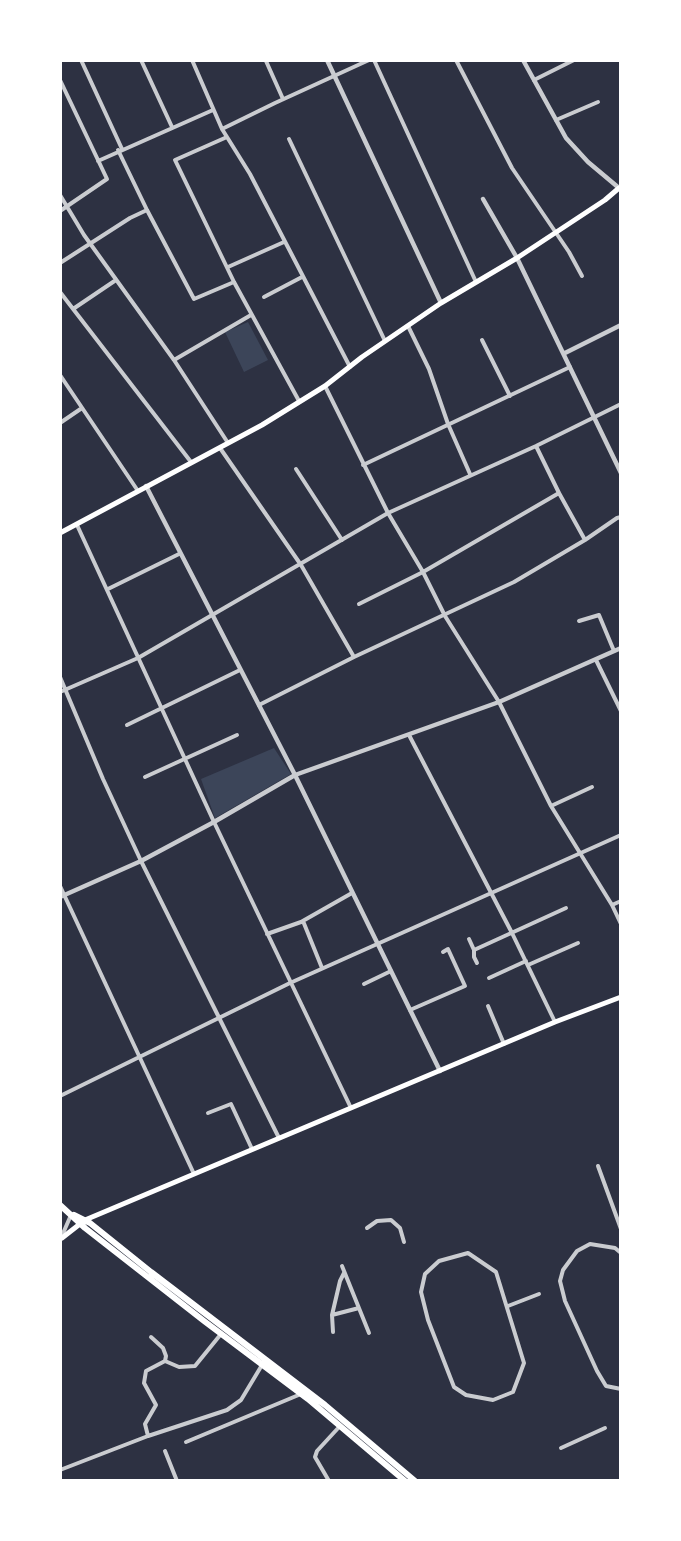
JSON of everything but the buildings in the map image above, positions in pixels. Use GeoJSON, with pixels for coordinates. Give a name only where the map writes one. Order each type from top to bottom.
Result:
{"type":"FeatureCollection","features":[{"type":"Feature","properties":{"kind":"main road"},"geometry":{"type":"LineString","coordinates":[[61,531],[77,525],[262,425],[325,386],[441,303],[518,258],[620,189]]}},
{"type":"Feature","properties":{"kind":"main road"},"geometry":{"type":"LineString","coordinates":[[61,1238],[83,1222],[252,1149],[555,1022],[621,997]]}},
{"type":"Feature","properties":{"kind":"main road"},"geometry":{"type":"LineString","coordinates":[[60,1205],[325,1405],[415,1481]]}},
{"type":"Feature","properties":{"kind":"main road"},"geometry":{"type":"LineString","coordinates":[[83,1222],[221,1334],[302,1394],[405,1481]]}},
{"type":"Feature","properties":{"kind":"street"},"geometry":{"type":"LineString","coordinates":[[81,60],[147,210],[194,300],[234,282]]}},
{"type":"Feature","properties":{"kind":"street"},"geometry":{"type":"LineString","coordinates":[[141,60],[172,127]]}},
{"type":"Feature","properties":{"kind":"street"},"geometry":{"type":"LineString","coordinates":[[192,60],[222,129],[250,174],[350,367]]}},
{"type":"Feature","properties":{"kind":"street"},"geometry":{"type":"LineString","coordinates":[[327,60],[441,303]]}},
{"type":"Feature","properties":{"kind":"street"},"geometry":{"type":"LineString","coordinates":[[222,129],[369,60]]}},
{"type":"Feature","properties":{"kind":"street"},"geometry":{"type":"LineString","coordinates":[[374,60],[476,282]]}},
{"type":"Feature","properties":{"kind":"street"},"geometry":{"type":"LineString","coordinates":[[456,60],[512,168],[569,252],[582,276]]}},
{"type":"Feature","properties":{"kind":"street"},"geometry":{"type":"LineString","coordinates":[[523,60],[566,138],[588,162],[620,189]]}},
{"type":"Feature","properties":{"kind":"street"},"geometry":{"type":"LineString","coordinates":[[534,80],[574,60]]}},
{"type":"Feature","properties":{"kind":"street"},"geometry":{"type":"LineString","coordinates":[[266,61],[283,99]]}},
{"type":"Feature","properties":{"kind":"street"},"geometry":{"type":"LineString","coordinates":[[60,80],[107,179],[60,211]]}},
{"type":"Feature","properties":{"kind":"street"},"geometry":{"type":"LineString","coordinates":[[555,121],[598,102]]}},
{"type":"Feature","properties":{"kind":"street"},"geometry":{"type":"LineString","coordinates":[[98,161],[120,149],[213,110]]}},
{"type":"Feature","properties":{"kind":"street"},"geometry":{"type":"LineString","coordinates":[[227,137],[175,159],[234,282],[299,401]]}},
{"type":"Feature","properties":{"kind":"street"},"geometry":{"type":"LineString","coordinates":[[289,139],[385,341]]}},
{"type":"Feature","properties":{"kind":"street"},"geometry":{"type":"LineString","coordinates":[[60,195],[91,244],[174,360],[228,443]]}},
{"type":"Feature","properties":{"kind":"street"},"geometry":{"type":"LineString","coordinates":[[483,199],[518,258],[593,416],[618,461],[621,473]]}},
{"type":"Feature","properties":{"kind":"street"},"geometry":{"type":"LineString","coordinates":[[60,263],[130,218],[147,210]]}},
{"type":"Feature","properties":{"kind":"street"},"geometry":{"type":"LineString","coordinates":[[228,267],[284,242]]}},
{"type":"Feature","properties":{"kind":"street"},"geometry":{"type":"LineString","coordinates":[[264,297],[302,277]]}},
{"type":"Feature","properties":{"kind":"street"},"geometry":{"type":"LineString","coordinates":[[73,309],[116,280]]}},
{"type":"Feature","properties":{"kind":"street"},"geometry":{"type":"LineString","coordinates":[[60,292],[191,462]]}},
{"type":"Feature","properties":{"kind":"street"},"geometry":{"type":"LineString","coordinates":[[174,360],[252,315]]}},
{"type":"Feature","properties":{"kind":"street"},"geometry":{"type":"LineString","coordinates":[[408,325],[429,369],[448,424],[470,474]]}},
{"type":"Feature","properties":{"kind":"street"},"geometry":{"type":"LineString","coordinates":[[565,353],[621,325]]}},
{"type":"Feature","properties":{"kind":"street"},"geometry":{"type":"LineString","coordinates":[[482,340],[510,396]]}},
{"type":"Feature","properties":{"kind":"street"},"geometry":{"type":"LineString","coordinates":[[363,465],[571,367]]}},
{"type":"Feature","properties":{"kind":"street"},"geometry":{"type":"LineString","coordinates":[[60,375],[138,491]]}},
{"type":"Feature","properties":{"kind":"street"},"geometry":{"type":"LineString","coordinates":[[325,386],[388,513],[423,572],[445,616],[499,702],[551,806],[612,905],[621,924]]}},
{"type":"Feature","properties":{"kind":"street"},"geometry":{"type":"LineString","coordinates":[[60,692],[138,658],[388,513],[536,446],[621,404]]}},
{"type":"Feature","properties":{"kind":"street"},"geometry":{"type":"LineString","coordinates":[[60,423],[82,408]]}},
{"type":"Feature","properties":{"kind":"street"},"geometry":{"type":"LineString","coordinates":[[536,446],[585,540]]}},
{"type":"Feature","properties":{"kind":"street"},"geometry":{"type":"LineString","coordinates":[[220,448],[301,564],[354,657]]}},
{"type":"Feature","properties":{"kind":"street"},"geometry":{"type":"LineString","coordinates":[[296,469],[342,540]]}},
{"type":"Feature","properties":{"kind":"street"},"geometry":{"type":"LineString","coordinates":[[146,486],[295,775],[440,1071]]}},
{"type":"Feature","properties":{"kind":"street"},"geometry":{"type":"LineString","coordinates":[[359,604],[423,572],[559,493]]}},
{"type":"Feature","properties":{"kind":"street"},"geometry":{"type":"LineString","coordinates":[[259,705],[354,657],[514,582],[621,517]]}},
{"type":"Feature","properties":{"kind":"street"},"geometry":{"type":"LineString","coordinates":[[77,525],[214,822],[351,1108]]}},
{"type":"Feature","properties":{"kind":"street"},"geometry":{"type":"LineString","coordinates":[[108,589],[180,554]]}},
{"type":"Feature","properties":{"kind":"street"},"geometry":{"type":"LineString","coordinates":[[579,621],[599,615],[614,651]]}},
{"type":"Feature","properties":{"kind":"street"},"geometry":{"type":"LineString","coordinates":[[62,896],[141,861],[295,775],[499,702],[621,648]]}},
{"type":"Feature","properties":{"kind":"street"},"geometry":{"type":"LineString","coordinates":[[596,660],[621,711]]}},
{"type":"Feature","properties":{"kind":"street"},"geometry":{"type":"LineString","coordinates":[[127,725],[163,710],[240,670]]}},
{"type":"Feature","properties":{"kind":"street"},"geometry":{"type":"LineString","coordinates":[[60,677],[141,861],[279,1138]]}},
{"type":"Feature","properties":{"kind":"street"},"geometry":{"type":"LineString","coordinates":[[145,777],[237,735]]}},
{"type":"Feature","properties":{"kind":"street"},"geometry":{"type":"LineString","coordinates":[[409,735],[513,933],[555,1022]]}},
{"type":"Feature","properties":{"kind":"street"},"geometry":{"type":"LineString","coordinates":[[551,806],[591,787]]}},
{"type":"Feature","properties":{"kind":"street"},"geometry":{"type":"LineString","coordinates":[[60,1096],[290,983],[621,835]]}},
{"type":"Feature","properties":{"kind":"street"},"geometry":{"type":"LineString","coordinates":[[60,886],[62,896],[140,1055],[194,1174]]}},
{"type":"Feature","properties":{"kind":"street"},"geometry":{"type":"LineString","coordinates":[[267,934],[303,921],[352,893]]}},
{"type":"Feature","properties":{"kind":"street"},"geometry":{"type":"LineString","coordinates":[[612,905],[621,901]]}},
{"type":"Feature","properties":{"kind":"street"},"geometry":{"type":"LineString","coordinates":[[474,950],[567,908]]}},
{"type":"Feature","properties":{"kind":"street"},"geometry":{"type":"LineString","coordinates":[[303,921],[322,969]]}},
{"type":"Feature","properties":{"kind":"street"},"geometry":{"type":"LineString","coordinates":[[469,939],[477,963]]}},
{"type":"Feature","properties":{"kind":"street"},"geometry":{"type":"LineString","coordinates":[[489,978],[578,943]]}},
{"type":"Feature","properties":{"kind":"street"},"geometry":{"type":"LineString","coordinates":[[410,1010],[465,986],[448,949],[442,951]]}},
{"type":"Feature","properties":{"kind":"street"},"geometry":{"type":"LineString","coordinates":[[364,984],[391,971]]}},
{"type":"Feature","properties":{"kind":"street"},"geometry":{"type":"LineString","coordinates":[[488,1006],[504,1044]]}},
{"type":"Feature","properties":{"kind":"street"},"geometry":{"type":"LineString","coordinates":[[208,1113],[231,1104],[252,1149]]}},
{"type":"Feature","properties":{"kind":"street"},"geometry":{"type":"LineString","coordinates":[[598,1166],[621,1229]]}},
{"type":"Feature","properties":{"kind":"street"},"geometry":{"type":"LineString","coordinates":[[61,1238],[71,1214]]}},
{"type":"Feature","properties":{"kind":"street"},"geometry":{"type":"LineString","coordinates":[[367,1227],[377,1221],[391,1220],[400,1228],[405,1242]]}},
{"type":"Feature","properties":{"kind":"street"},"geometry":{"type":"LineString","coordinates":[[621,1253],[615,1248],[590,1244],[577,1251],[563,1270],[560,1281],[565,1301],[597,1371],[606,1386],[621,1389]]}},
{"type":"Feature","properties":{"kind":"street"},"geometry":{"type":"LineString","coordinates":[[468,1253],[496,1272],[508,1306],[524,1363],[513,1392],[493,1400],[466,1395],[453,1387],[428,1320],[421,1292],[424,1274],[439,1261],[468,1253]]}},
{"type":"Feature","properties":{"kind":"street"},"geometry":{"type":"LineString","coordinates":[[342,1266],[369,1333]]}},
{"type":"Feature","properties":{"kind":"street"},"geometry":{"type":"LineString","coordinates":[[333,1332],[332,1315],[340,1281],[345,1272]]}},
{"type":"Feature","properties":{"kind":"street"},"geometry":{"type":"LineString","coordinates":[[508,1306],[539,1294]]}},
{"type":"Feature","properties":{"kind":"street"},"geometry":{"type":"LineString","coordinates":[[332,1315],[359,1308]]}},
{"type":"Feature","properties":{"kind":"street"},"geometry":{"type":"LineString","coordinates":[[148,1436],[145,1424],[156,1405],[144,1383],[146,1371],[165,1361],[179,1366],[195,1366],[221,1334]]}},
{"type":"Feature","properties":{"kind":"street"},"geometry":{"type":"LineString","coordinates":[[151,1337],[163,1348],[165,1361]]}},
{"type":"Feature","properties":{"kind":"street"},"geometry":{"type":"LineString","coordinates":[[60,1470],[148,1436],[227,1410],[241,1400],[262,1365]]}},
{"type":"Feature","properties":{"kind":"street"},"geometry":{"type":"LineString","coordinates":[[186,1442],[302,1394]]}},
{"type":"Feature","properties":{"kind":"street"},"geometry":{"type":"LineString","coordinates":[[329,1481],[315,1457],[317,1451],[340,1425]]}},
{"type":"Feature","properties":{"kind":"street"},"geometry":{"type":"LineString","coordinates":[[561,1448],[605,1428]]}},
{"type":"Feature","properties":{"kind":"street"},"geometry":{"type":"LineString","coordinates":[[165,1452],[177,1481]]}},
{"type":"Feature","properties":{"kind":"shaded area"},"geometry":{"type":"Polygon","coordinates":[[[248,322],[268,360],[244,372],[225,332],[248,322]]]}},
{"type":"Feature","properties":{"kind":"shaded area"},"geometry":{"type":"Polygon","coordinates":[[[274,748],[291,774],[215,818],[201,779],[274,748]]]}}]}
